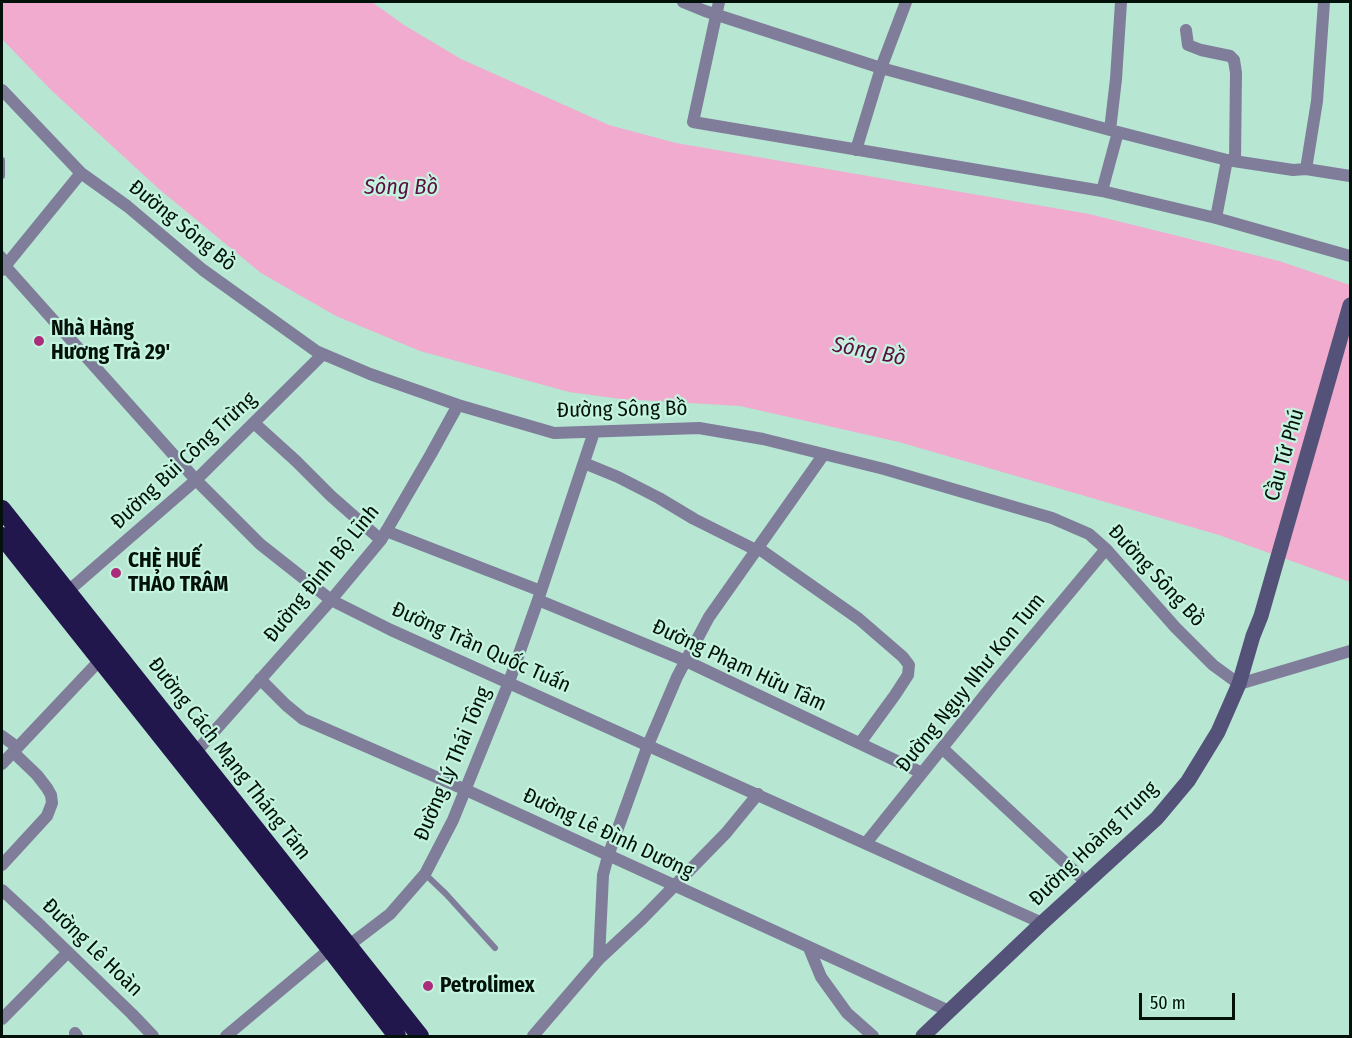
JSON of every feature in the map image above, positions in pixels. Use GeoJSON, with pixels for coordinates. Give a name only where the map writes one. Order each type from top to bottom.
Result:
{"type":"FeatureCollection","features":[{"type":"Feature","properties":{"kind":"highway","name":"Đường Cách Mạng Tháng Tám"},"geometry":{"type":"LineString","coordinates":[[2,509],[420,1036]]}},
{"type":"Feature","properties":{"kind":"highway","name":"Đường Cách Mạng Tháng Tám"},"geometry":{"type":"LineString","coordinates":[[2,536],[397,1036]]}},
{"type":"Feature","properties":{"kind":"main road","name":"Cầu Tứ Phú"},"geometry":{"type":"LineString","coordinates":[[1261,616],[1350,305]]}},
{"type":"Feature","properties":{"kind":"main road","name":"Đường Hoàng Trung"},"geometry":{"type":"LineString","coordinates":[[923,1036],[1041,923],[1157,818],[1188,781],[1218,732],[1239,684],[1261,616]]}},
{"type":"Feature","properties":{"kind":"street"},"geometry":{"type":"LineString","coordinates":[[683,2],[705,12],[717,8],[881,68],[1114,131],[1231,160],[1350,176]]}},
{"type":"Feature","properties":{"kind":"street"},"geometry":{"type":"LineString","coordinates":[[856,150],[881,68],[906,2]]}},
{"type":"Feature","properties":{"kind":"street"},"geometry":{"type":"LineString","coordinates":[[1102,190],[1114,131],[1121,2]]}},
{"type":"Feature","properties":{"kind":"street"},"geometry":{"type":"LineString","coordinates":[[1306,169],[1317,102],[1324,2]]}},
{"type":"Feature","properties":{"kind":"street"},"geometry":{"type":"LineString","coordinates":[[717,8],[693,122],[1102,190],[1350,256]]}},
{"type":"Feature","properties":{"kind":"street"},"geometry":{"type":"LineString","coordinates":[[1186,30],[1188,45],[1230,56],[1234,60],[1236,73],[1231,160],[1216,219]]}},
{"type":"Feature","properties":{"kind":"street","name":"Đường Sông Bồ"},"geometry":{"type":"LineString","coordinates":[[2,90],[81,173],[127,206],[203,270],[316,351],[370,374],[458,405],[554,433],[699,428],[763,439],[884,469],[1052,518],[1089,534],[1107,549],[1175,627],[1213,665],[1239,684]]}},
{"type":"Feature","properties":{"kind":"street"},"geometry":{"type":"LineString","coordinates":[[4,263],[81,173]]}},
{"type":"Feature","properties":{"kind":"street","name":"Đường Trần Quốc Tuấn"},"geometry":{"type":"LineString","coordinates":[[4,263],[196,480],[260,544],[331,600],[391,630],[1041,923]]}},
{"type":"Feature","properties":{"kind":"street","name":"Đường Bùi Công Trừng"},"geometry":{"type":"LineString","coordinates":[[67,592],[196,480],[323,354]]}},
{"type":"Feature","properties":{"kind":"street","name":"Đường Đinh Bộ Lĩnh"},"geometry":{"type":"LineString","coordinates":[[195,753],[331,600],[383,535],[458,405]]}},
{"type":"Feature","properties":{"kind":"street"},"geometry":{"type":"LineString","coordinates":[[254,423],[338,502],[383,535]]}},
{"type":"Feature","properties":{"kind":"street","name":"Đường Lý Thái Tông"},"geometry":{"type":"LineString","coordinates":[[348,946],[390,914],[425,874],[453,820],[509,682],[594,432]]}},
{"type":"Feature","properties":{"kind":"street"},"geometry":{"type":"LineString","coordinates":[[599,959],[603,875],[608,856],[648,745],[677,677],[709,617],[824,454]]}},
{"type":"Feature","properties":{"kind":"street"},"geometry":{"type":"LineString","coordinates":[[584,463],[618,477],[694,519],[757,549],[859,619],[903,657],[909,664],[908,675],[860,743]]}},
{"type":"Feature","properties":{"kind":"street","name":"Đường Phạm Hữu Tâm"},"geometry":{"type":"LineString","coordinates":[[383,535],[540,595],[686,661],[922,773]]}},
{"type":"Feature","properties":{"kind":"street","name":"Đường Ngụy Như Kon Tum"},"geometry":{"type":"LineString","coordinates":[[866,843],[1107,549]]}},
{"type":"Feature","properties":{"kind":"street"},"geometry":{"type":"LineString","coordinates":[[1239,684],[1350,651]]}},
{"type":"Feature","properties":{"kind":"street"},"geometry":{"type":"LineString","coordinates":[[2,764],[100,660]]}},
{"type":"Feature","properties":{"kind":"street","name":"Đường Lê Đình Dương"},"geometry":{"type":"LineString","coordinates":[[261,679],[303,719],[466,790],[949,1011]]}},
{"type":"Feature","properties":{"kind":"street"},"geometry":{"type":"LineString","coordinates":[[2,736],[37,775],[51,795],[47,816],[2,865]]}},
{"type":"Feature","properties":{"kind":"street"},"geometry":{"type":"LineString","coordinates":[[942,748],[1086,882]]}},
{"type":"Feature","properties":{"kind":"street"},"geometry":{"type":"LineString","coordinates":[[533,1036],[599,959],[642,919],[726,833],[759,794]]}},
{"type":"Feature","properties":{"kind":"street","name":"Đường Lê Hoàn"},"geometry":{"type":"LineString","coordinates":[[2,890],[153,1036]]}},
{"type":"Feature","properties":{"kind":"street"},"geometry":{"type":"LineString","coordinates":[[809,948],[821,977],[847,1013],[873,1036]]}},
{"type":"Feature","properties":{"kind":"street"},"geometry":{"type":"LineString","coordinates":[[226,1036],[330,949]]}},
{"type":"Feature","properties":{"kind":"street"},"geometry":{"type":"LineString","coordinates":[[2,1019],[68,952]]}},
{"type":"Feature","properties":{"kind":"lane"},"geometry":{"type":"LineString","coordinates":[[2,160],[2,176]]}},
{"type":"Feature","properties":{"kind":"lane"},"geometry":{"type":"LineString","coordinates":[[425,874],[495,948]]}},
{"type":"Feature","properties":{"kind":"water","name":"Sông Bồ"},"geometry":{"type":"Polygon","coordinates":[[[2,2],[372,2],[404,25],[461,59],[609,125],[676,143],[1089,214],[1279,261],[1350,285],[1350,582],[1219,535],[899,442],[740,406],[621,399],[569,392],[420,351],[336,316],[261,273],[159,189],[51,90],[2,39],[2,2]]]}},
{"type":"Feature","properties":{"kind":"place","name":"Nhà Hàng Hương Trà 29'"},"geometry":{"type":"Point","coordinates":[39,341]}},
{"type":"Feature","properties":{"kind":"place","name":"CHÈ HUẾ THẢO TRÂM"},"geometry":{"type":"Point","coordinates":[116,573]}},
{"type":"Feature","properties":{"kind":"place","name":"Petrolimex"},"geometry":{"type":"Point","coordinates":[428,986]}}]}
